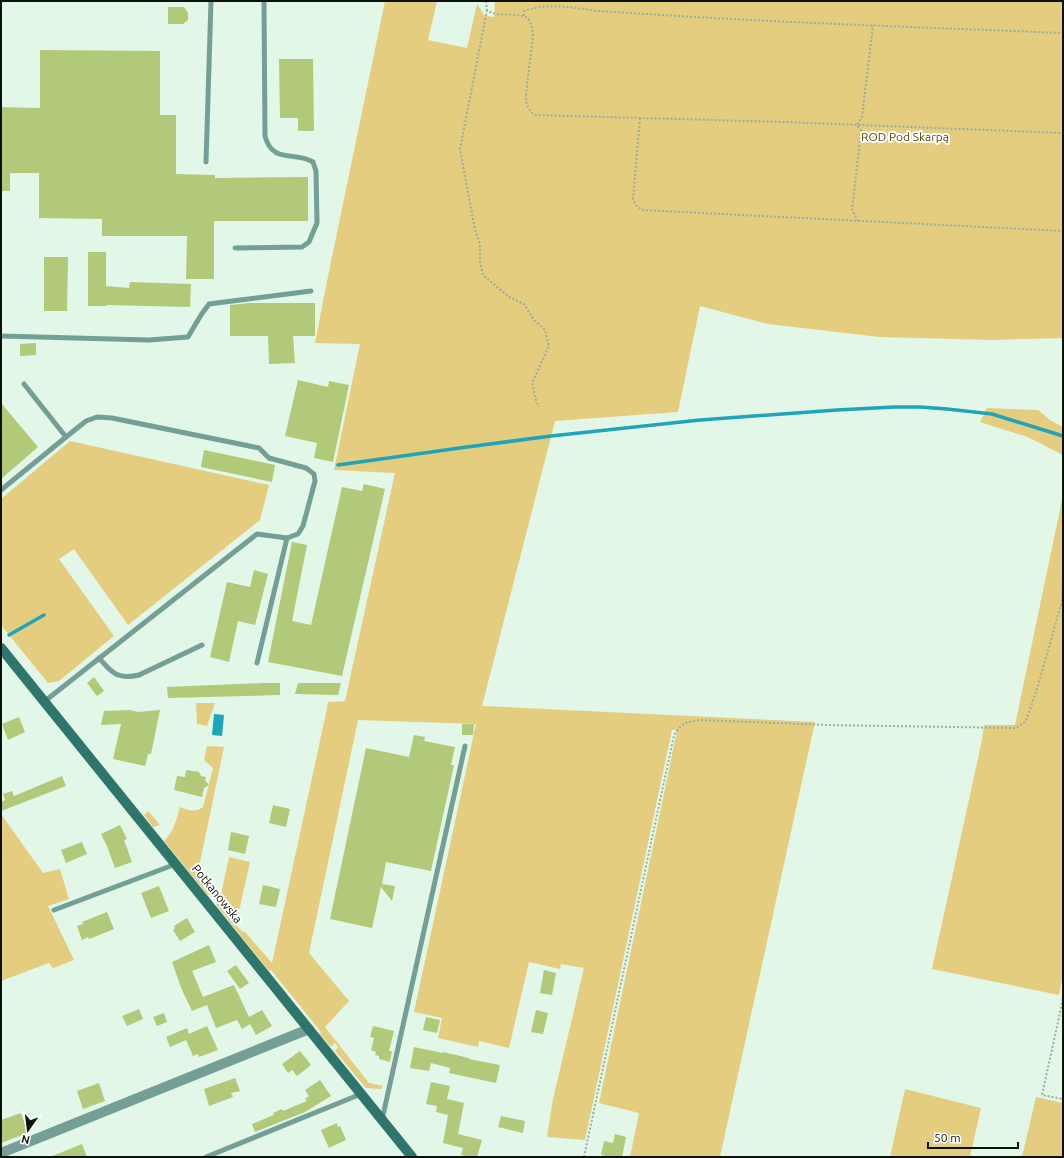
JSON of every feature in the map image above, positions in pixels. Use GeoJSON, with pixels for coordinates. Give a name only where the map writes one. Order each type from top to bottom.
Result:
{"type":"FeatureCollection","features":[{"type":"Feature","properties":{"kind":"street","name":"Potkanowska"},"geometry":{"type":"LineString","coordinates":[[1,648],[412,1157]]}},
{"type":"Feature","properties":{"kind":"street"},"geometry":{"type":"LineString","coordinates":[[1,1152],[309,1029]]}},
{"type":"Feature","properties":{"kind":"lane"},"geometry":{"type":"LineString","coordinates":[[206,162],[210,1]]}},
{"type":"Feature","properties":{"kind":"lane"},"geometry":{"type":"LineString","coordinates":[[235,248],[302,247],[309,242],[317,223],[316,171],[313,162],[303,157],[288,157],[274,151],[269,146],[266,136],[264,1]]}},
{"type":"Feature","properties":{"kind":"lane"},"geometry":{"type":"LineString","coordinates":[[1,336],[149,340],[188,337],[209,304],[311,291]]}},
{"type":"Feature","properties":{"kind":"lane"},"geometry":{"type":"LineString","coordinates":[[24,384],[66,437]]}},
{"type":"Feature","properties":{"kind":"lane"},"geometry":{"type":"LineString","coordinates":[[1,490],[86,421],[97,417],[112,418],[259,448],[269,458],[306,468],[314,474],[315,481],[303,526],[298,534],[287,538],[257,534],[45,701]]}},
{"type":"Feature","properties":{"kind":"lane"},"geometry":{"type":"LineString","coordinates":[[257,663],[287,538]]}},
{"type":"Feature","properties":{"kind":"lane"},"geometry":{"type":"LineString","coordinates":[[99,658],[112,673],[119,676],[130,677],[139,675],[202,645]]}},
{"type":"Feature","properties":{"kind":"lane"},"geometry":{"type":"LineString","coordinates":[[382,1120],[466,746]]}},
{"type":"Feature","properties":{"kind":"lane"},"geometry":{"type":"LineString","coordinates":[[54,910],[176,864]]}},
{"type":"Feature","properties":{"kind":"lane"},"geometry":{"type":"LineString","coordinates":[[206,1157],[361,1094]]}},
{"type":"Feature","properties":{"kind":"path"},"geometry":{"type":"LineString","coordinates":[[486,1],[487,10],[460,149],[475,230],[480,244],[480,262],[483,275],[509,298],[524,304],[534,320],[545,330],[549,346],[532,383],[539,407]]}},
{"type":"Feature","properties":{"kind":"path"},"geometry":{"type":"LineString","coordinates":[[524,16],[524,11],[532,8],[554,6],[599,11],[696,17],[1063,33]]}},
{"type":"Feature","properties":{"kind":"path"},"geometry":{"type":"LineString","coordinates":[[487,10],[498,15],[524,16],[528,19],[532,26],[533,35],[526,104],[529,110],[536,116],[640,118],[1063,133]]}},
{"type":"Feature","properties":{"kind":"path"},"geometry":{"type":"LineString","coordinates":[[857,125],[862,118],[873,25]]}},
{"type":"Feature","properties":{"kind":"path"},"geometry":{"type":"LineString","coordinates":[[640,118],[633,199],[636,205],[642,210],[1063,231]]}},
{"type":"Feature","properties":{"kind":"path"},"geometry":{"type":"LineString","coordinates":[[857,125],[861,131],[852,210],[858,221]]}},
{"type":"Feature","properties":{"kind":"path"},"geometry":{"type":"LineString","coordinates":[[584,1157],[674,735],[679,728],[687,722],[701,720],[827,725],[1016,728],[1026,721],[1037,689],[1062,600],[1063,573]]}},
{"type":"Feature","properties":{"kind":"path"},"geometry":{"type":"LineString","coordinates":[[1063,999],[1042,1095],[1063,1099]]}},
{"type":"Feature","properties":{"kind":"green space","name":"ROD Pod Skarpą"},"geometry":{"type":"Polygon","coordinates":[[[385,1],[437,1],[428,40],[467,48],[477,4],[485,16],[494,17],[495,1],[1063,1],[1063,338],[992,340],[880,337],[768,324],[700,306],[678,412],[555,421],[482,706],[815,722],[720,1157],[630,1157],[639,1113],[599,1103],[677,730],[672,730],[585,1140],[547,1137],[553,1099],[584,968],[561,964],[560,969],[529,962],[509,1048],[479,1041],[478,1047],[438,1038],[442,1018],[414,1012],[476,724],[358,720],[309,953],[349,1001],[325,1027],[369,1083],[383,1086],[381,1089],[366,1088],[335,1051],[338,1047],[335,1043],[331,1047],[320,1034],[321,1032],[271,970],[269,971],[216,905],[220,899],[229,857],[250,862],[236,925],[243,932],[245,932],[272,963],[328,702],[345,701],[395,473],[334,470],[360,344],[315,343],[385,1]]]}},
{"type":"Feature","properties":{"kind":"green space"},"geometry":{"type":"Polygon","coordinates":[[[987,408],[1038,410],[1050,420],[1063,427],[1063,455],[1028,437],[980,422],[987,408]]]}},
{"type":"Feature","properties":{"kind":"green space"},"geometry":{"type":"Polygon","coordinates":[[[70,441],[269,485],[260,520],[128,625],[74,549],[59,559],[114,636],[59,681],[48,683],[1,625],[1,499],[70,441]]]}},
{"type":"Feature","properties":{"kind":"green space"},"geometry":{"type":"Polygon","coordinates":[[[1063,495],[1063,975],[1059,995],[932,969],[984,725],[1015,725],[1063,495]]]}},
{"type":"Feature","properties":{"kind":"green space"},"geometry":{"type":"Polygon","coordinates":[[[196,703],[215,703],[207,726],[197,724],[196,703]]]}},
{"type":"Feature","properties":{"kind":"green space"},"geometry":{"type":"Polygon","coordinates":[[[207,746],[224,747],[198,872],[214,892],[208,895],[164,841],[172,830],[180,807],[189,810],[198,810],[203,807],[213,768],[204,760],[207,746]]]}},
{"type":"Feature","properties":{"kind":"green space"},"geometry":{"type":"Polygon","coordinates":[[[148,811],[160,825],[153,827],[144,815],[148,811]]]}},
{"type":"Feature","properties":{"kind":"green space"},"geometry":{"type":"Polygon","coordinates":[[[1,814],[43,873],[60,869],[69,899],[48,906],[74,960],[53,968],[49,963],[1,981],[1,814]]]}},
{"type":"Feature","properties":{"kind":"green space"},"geometry":{"type":"Polygon","coordinates":[[[905,1089],[981,1108],[970,1157],[890,1157],[905,1089]]]}},
{"type":"Feature","properties":{"kind":"green space"},"geometry":{"type":"Polygon","coordinates":[[[1036,1097],[1063,1103],[1063,1157],[1022,1157],[1036,1097]]]}},
{"type":"Feature","properties":{"kind":"water"},"geometry":{"type":"Polygon","coordinates":[[[214,714],[224,715],[222,736],[212,735],[214,714]]]}},
{"type":"Feature","properties":{"kind":"building"},"geometry":{"type":"Polygon","coordinates":[[[168,7],[184,7],[188,13],[188,20],[183,24],[168,24],[168,7]]]}},
{"type":"Feature","properties":{"kind":"building"},"geometry":{"type":"Polygon","coordinates":[[[40,50],[160,51],[160,115],[176,115],[176,174],[215,175],[215,178],[308,177],[308,221],[214,221],[214,279],[186,279],[187,236],[102,236],[102,219],[39,218],[39,173],[10,173],[10,191],[1,191],[1,107],[40,108],[40,50]]]}},
{"type":"Feature","properties":{"kind":"building"},"geometry":{"type":"Polygon","coordinates":[[[279,59],[313,59],[314,131],[298,131],[298,118],[280,118],[279,59]]]}},
{"type":"Feature","properties":{"kind":"building"},"geometry":{"type":"Polygon","coordinates":[[[88,252],[106,252],[106,286],[129,288],[130,282],[191,284],[190,307],[88,306],[88,252]]]}},
{"type":"Feature","properties":{"kind":"building"},"geometry":{"type":"Polygon","coordinates":[[[44,257],[68,257],[67,311],[44,311],[44,257]]]}},
{"type":"Feature","properties":{"kind":"building"},"geometry":{"type":"Polygon","coordinates":[[[249,303],[315,303],[315,336],[293,336],[295,363],[269,364],[268,336],[230,336],[230,305],[249,303]]]}},
{"type":"Feature","properties":{"kind":"building"},"geometry":{"type":"Polygon","coordinates":[[[36,343],[36,355],[20,356],[20,344],[36,343]]]}},
{"type":"Feature","properties":{"kind":"building"},"geometry":{"type":"Polygon","coordinates":[[[298,380],[328,387],[329,381],[349,385],[333,462],[314,458],[317,443],[285,436],[298,380]]]}},
{"type":"Feature","properties":{"kind":"building"},"geometry":{"type":"Polygon","coordinates":[[[1,403],[38,447],[1,479],[1,403]]]}},
{"type":"Feature","properties":{"kind":"building"},"geometry":{"type":"Polygon","coordinates":[[[204,450],[275,465],[272,482],[201,467],[204,450]]]}},
{"type":"Feature","properties":{"kind":"building"},"geometry":{"type":"Polygon","coordinates":[[[364,484],[385,489],[342,676],[268,662],[292,542],[307,545],[292,621],[311,625],[342,487],[362,491],[364,484]]]}},
{"type":"Feature","properties":{"kind":"building"},"geometry":{"type":"Polygon","coordinates":[[[254,570],[268,574],[255,625],[238,621],[229,662],[210,657],[227,582],[250,587],[254,570]]]}},
{"type":"Feature","properties":{"kind":"building"},"geometry":{"type":"Polygon","coordinates":[[[94,677],[104,691],[97,696],[87,683],[94,677]]]}},
{"type":"Feature","properties":{"kind":"building"},"geometry":{"type":"Polygon","coordinates":[[[280,683],[280,695],[168,698],[167,687],[280,683]]]}},
{"type":"Feature","properties":{"kind":"building"},"geometry":{"type":"Polygon","coordinates":[[[298,683],[341,683],[338,695],[295,694],[298,683]]]}},
{"type":"Feature","properties":{"kind":"building"},"geometry":{"type":"Polygon","coordinates":[[[130,710],[138,712],[160,710],[151,754],[148,754],[145,766],[113,759],[121,724],[101,725],[104,711],[130,710]]]}},
{"type":"Feature","properties":{"kind":"building"},"geometry":{"type":"Polygon","coordinates":[[[19,717],[25,732],[8,740],[2,724],[19,717]]]}},
{"type":"Feature","properties":{"kind":"building"},"geometry":{"type":"Polygon","coordinates":[[[462,724],[474,724],[473,735],[462,735],[462,724]]]}},
{"type":"Feature","properties":{"kind":"building"},"geometry":{"type":"Polygon","coordinates":[[[414,735],[425,737],[424,741],[455,747],[451,765],[454,765],[431,871],[386,862],[382,884],[395,886],[392,901],[381,887],[372,928],[330,919],[366,748],[409,757],[414,735]]]}},
{"type":"Feature","properties":{"kind":"building"},"geometry":{"type":"Polygon","coordinates":[[[186,770],[199,772],[201,776],[206,777],[205,780],[209,785],[204,788],[202,797],[174,790],[177,776],[185,777],[186,770]]]}},
{"type":"Feature","properties":{"kind":"building"},"geometry":{"type":"Polygon","coordinates":[[[62,776],[66,786],[1,811],[1,802],[5,800],[3,794],[12,791],[14,796],[62,776]]]}},
{"type":"Feature","properties":{"kind":"building"},"geometry":{"type":"Polygon","coordinates":[[[273,805],[290,809],[286,827],[269,823],[273,805]]]}},
{"type":"Feature","properties":{"kind":"building"},"geometry":{"type":"Polygon","coordinates":[[[120,825],[127,839],[124,840],[132,862],[115,868],[101,834],[120,825]]]}},
{"type":"Feature","properties":{"kind":"building"},"geometry":{"type":"Polygon","coordinates":[[[231,832],[249,836],[245,854],[228,850],[231,832]]]}},
{"type":"Feature","properties":{"kind":"building"},"geometry":{"type":"Polygon","coordinates":[[[82,842],[87,854],[66,863],[61,850],[82,842]]]}},
{"type":"Feature","properties":{"kind":"building"},"geometry":{"type":"Polygon","coordinates":[[[263,885],[280,889],[276,907],[259,904],[263,885]]]}},
{"type":"Feature","properties":{"kind":"building"},"geometry":{"type":"Polygon","coordinates":[[[159,886],[169,911],[151,918],[141,893],[159,886]]]}},
{"type":"Feature","properties":{"kind":"building"},"geometry":{"type":"Polygon","coordinates":[[[107,912],[114,929],[89,939],[88,937],[82,940],[77,926],[83,924],[82,922],[107,912]]]}},
{"type":"Feature","properties":{"kind":"building"},"geometry":{"type":"Polygon","coordinates":[[[187,918],[195,932],[180,941],[173,930],[175,928],[174,926],[187,918]]]}},
{"type":"Feature","properties":{"kind":"building"},"geometry":{"type":"Polygon","coordinates":[[[209,945],[216,962],[192,971],[203,997],[234,985],[249,1017],[262,1010],[272,1026],[256,1035],[250,1024],[242,1029],[237,1020],[216,1028],[207,1005],[192,1011],[182,990],[172,962],[209,945]]]}},
{"type":"Feature","properties":{"kind":"building"},"geometry":{"type":"Polygon","coordinates":[[[236,965],[249,983],[240,989],[227,971],[236,965]]]}},
{"type":"Feature","properties":{"kind":"building"},"geometry":{"type":"Polygon","coordinates":[[[544,970],[556,973],[552,995],[540,993],[544,970]]]}},
{"type":"Feature","properties":{"kind":"building"},"geometry":{"type":"Polygon","coordinates":[[[139,1009],[143,1019],[127,1026],[122,1016],[139,1009]]]}},
{"type":"Feature","properties":{"kind":"building"},"geometry":{"type":"Polygon","coordinates":[[[536,1010],[548,1013],[543,1034],[531,1032],[536,1010]]]}},
{"type":"Feature","properties":{"kind":"building"},"geometry":{"type":"Polygon","coordinates":[[[164,1013],[167,1022],[157,1026],[153,1017],[164,1013]]]}},
{"type":"Feature","properties":{"kind":"building"},"geometry":{"type":"Polygon","coordinates":[[[426,1017],[440,1020],[437,1033],[423,1030],[426,1017]]]}},
{"type":"Feature","properties":{"kind":"building"},"geometry":{"type":"Polygon","coordinates":[[[207,1026],[218,1050],[199,1057],[198,1054],[193,1056],[186,1040],[170,1047],[166,1037],[187,1028],[189,1034],[207,1026]]]}},
{"type":"Feature","properties":{"kind":"building"},"geometry":{"type":"Polygon","coordinates":[[[373,1026],[394,1031],[389,1051],[392,1051],[390,1062],[379,1059],[379,1056],[375,1055],[376,1052],[371,1050],[374,1038],[370,1037],[373,1026]]]}},
{"type":"Feature","properties":{"kind":"building"},"geometry":{"type":"Polygon","coordinates":[[[414,1047],[500,1065],[496,1083],[449,1073],[450,1068],[431,1063],[429,1071],[410,1068],[414,1047]]]}},
{"type":"Feature","properties":{"kind":"building"},"geometry":{"type":"Polygon","coordinates":[[[300,1051],[311,1065],[297,1076],[292,1070],[288,1073],[282,1064],[300,1051]]]}},
{"type":"Feature","properties":{"kind":"building"},"geometry":{"type":"Polygon","coordinates":[[[235,1078],[240,1091],[231,1093],[233,1097],[209,1106],[204,1089],[235,1078]]]}},
{"type":"Feature","properties":{"kind":"building"},"geometry":{"type":"Polygon","coordinates":[[[320,1080],[331,1096],[305,1112],[255,1132],[252,1124],[274,1115],[273,1113],[282,1109],[283,1111],[307,1101],[305,1099],[309,1096],[305,1090],[320,1080]]]}},
{"type":"Feature","properties":{"kind":"building"},"geometry":{"type":"Polygon","coordinates":[[[431,1082],[450,1086],[447,1099],[464,1103],[458,1134],[482,1140],[477,1157],[461,1155],[463,1148],[443,1143],[448,1115],[436,1112],[437,1106],[426,1104],[431,1082]]]}},
{"type":"Feature","properties":{"kind":"building"},"geometry":{"type":"Polygon","coordinates":[[[99,1083],[105,1101],[83,1109],[77,1091],[99,1083]]]}},
{"type":"Feature","properties":{"kind":"building"},"geometry":{"type":"Polygon","coordinates":[[[21,1113],[28,1133],[1,1143],[1,1120],[21,1113]]]}},
{"type":"Feature","properties":{"kind":"building"},"geometry":{"type":"Polygon","coordinates":[[[501,1116],[525,1121],[523,1133],[498,1127],[501,1116]]]}},
{"type":"Feature","properties":{"kind":"building"},"geometry":{"type":"Polygon","coordinates":[[[337,1123],[338,1127],[340,1126],[346,1140],[329,1148],[321,1130],[337,1123]]]}},
{"type":"Feature","properties":{"kind":"building"},"geometry":{"type":"Polygon","coordinates":[[[615,1134],[626,1137],[622,1157],[609,1157],[601,1155],[604,1141],[613,1143],[615,1134]]]}},
{"type":"Feature","properties":{"kind":"building"},"geometry":{"type":"Polygon","coordinates":[[[82,1144],[87,1157],[50,1157],[82,1144]]]}},
{"type":"Feature","properties":{"kind":"waterway"},"geometry":{"type":"LineString","coordinates":[[338,465],[551,436],[700,420],[894,407],[920,407],[992,414],[1063,436]]}},
{"type":"Feature","properties":{"kind":"waterway"},"geometry":{"type":"LineString","coordinates":[[9,635],[44,615]]}}]}
